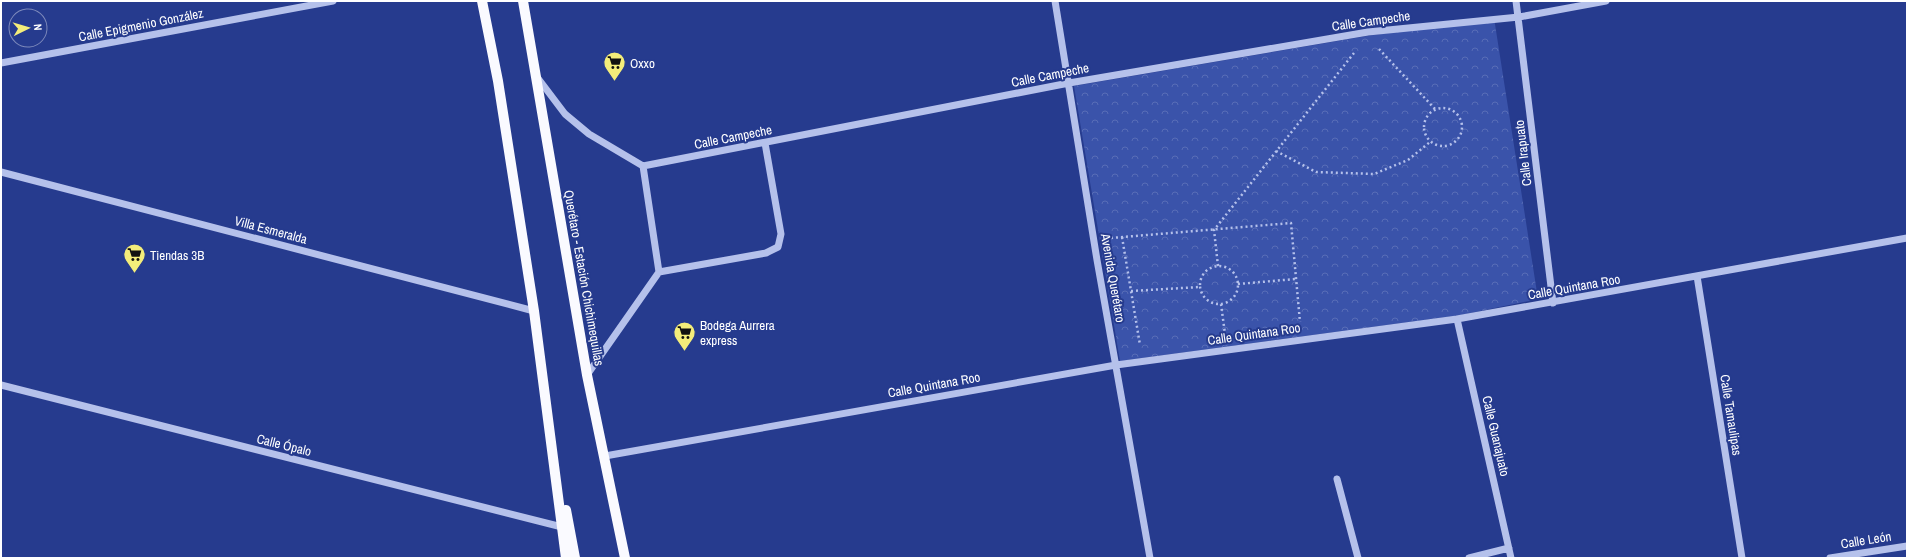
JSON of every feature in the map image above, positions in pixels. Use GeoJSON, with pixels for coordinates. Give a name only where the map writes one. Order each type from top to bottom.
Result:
{"type":"FeatureCollection","features":[{"type":"Feature","properties":{"kind":"main road"},"geometry":{"type":"LineString","coordinates":[[482,1],[498,81],[534,311],[566,558]]}},
{"type":"Feature","properties":{"kind":"main road","name":"Querétaro - Estación Chichimequillas"},"geometry":{"type":"LineString","coordinates":[[523,1],[587,375],[605,456],[624,558]]}},
{"type":"Feature","properties":{"kind":"main road"},"geometry":{"type":"LineString","coordinates":[[549,422],[575,558]]}},
{"type":"Feature","properties":{"kind":"street","name":"Calle Epigmenio González"},"geometry":{"type":"LineString","coordinates":[[1,63],[333,1]]}},
{"type":"Feature","properties":{"kind":"street","name":"Avenida Querétaro"},"geometry":{"type":"LineString","coordinates":[[1055,1],[1150,558]]}},
{"type":"Feature","properties":{"kind":"street","name":"Calle Irapuato"},"geometry":{"type":"LineString","coordinates":[[1516,1],[1553,303]]}},
{"type":"Feature","properties":{"kind":"street","name":"Calle Campeche"},"geometry":{"type":"LineString","coordinates":[[643,166],[1069,83],[1368,32],[1519,17],[1606,1]]}},
{"type":"Feature","properties":{"kind":"street"},"geometry":{"type":"LineString","coordinates":[[536,75],[565,114],[589,134],[643,166],[659,272],[587,375]]}},
{"type":"Feature","properties":{"kind":"street"},"geometry":{"type":"LineString","coordinates":[[659,272],[766,253],[778,246],[781,234],[765,143]]}},
{"type":"Feature","properties":{"kind":"street","name":"Villa Esmeralda"},"geometry":{"type":"LineString","coordinates":[[1,172],[534,311]]}},
{"type":"Feature","properties":{"kind":"street","name":"Calle Quintana Roo"},"geometry":{"type":"LineString","coordinates":[[605,456],[1116,365],[1457,319],[1553,303],[1907,238]]}},
{"type":"Feature","properties":{"kind":"street","name":"Calle Tamaulipas"},"geometry":{"type":"LineString","coordinates":[[1696,276],[1742,558]]}},
{"type":"Feature","properties":{"kind":"street","name":"Calle Guanajuato"},"geometry":{"type":"LineString","coordinates":[[1457,319],[1511,558]]}},
{"type":"Feature","properties":{"kind":"street","name":"Calle Ópalo"},"geometry":{"type":"LineString","coordinates":[[1,385],[562,527]]}},
{"type":"Feature","properties":{"kind":"street"},"geometry":{"type":"LineString","coordinates":[[1337,479],[1358,558]]}},
{"type":"Feature","properties":{"kind":"street","name":"Calle León"},"geometry":{"type":"LineString","coordinates":[[1830,558],[1907,546]]}},
{"type":"Feature","properties":{"kind":"street"},"geometry":{"type":"LineString","coordinates":[[1469,558],[1509,548]]}},
{"type":"Feature","properties":{"kind":"path"},"geometry":{"type":"LineString","coordinates":[[1378,47],[1435,109]]}},
{"type":"Feature","properties":{"kind":"path"},"geometry":{"type":"LineString","coordinates":[[1218,266],[1214,230],[1358,48]]}},
{"type":"Feature","properties":{"kind":"path"},"geometry":{"type":"LineString","coordinates":[[1442,107],[1450,109],[1461,119],[1462,127],[1457,140],[1451,145],[1437,145],[1430,142],[1425,136],[1423,128],[1424,120],[1428,114],[1435,109],[1442,107]]}},
{"type":"Feature","properties":{"kind":"path"},"geometry":{"type":"LineString","coordinates":[[1276,151],[1316,172],[1374,174],[1408,160],[1430,142]]}},
{"type":"Feature","properties":{"kind":"path"},"geometry":{"type":"LineString","coordinates":[[1107,238],[1291,223],[1300,329]]}},
{"type":"Feature","properties":{"kind":"path"},"geometry":{"type":"LineString","coordinates":[[1122,237],[1141,350]]}},
{"type":"Feature","properties":{"kind":"path"},"geometry":{"type":"LineString","coordinates":[[1218,266],[1226,267],[1233,272],[1238,284],[1236,296],[1229,302],[1222,304],[1210,302],[1206,299],[1202,295],[1200,287],[1204,273],[1210,268],[1218,266]]}},
{"type":"Feature","properties":{"kind":"path"},"geometry":{"type":"LineString","coordinates":[[1238,284],[1296,279]]}},
{"type":"Feature","properties":{"kind":"path"},"geometry":{"type":"LineString","coordinates":[[1131,291],[1200,287]]}},
{"type":"Feature","properties":{"kind":"path"},"geometry":{"type":"LineString","coordinates":[[1222,304],[1225,340]]}},
{"type":"Feature","properties":{"kind":"green space"},"geometry":{"type":"Polygon","coordinates":[[[1494,18],[1538,299],[1461,315],[1120,361],[1074,86],[1367,36],[1494,18]]]}},
{"type":"Feature","properties":{"kind":"place","name":"Oxxo"},"geometry":{"type":"Point","coordinates":[615,82]}},
{"type":"Feature","properties":{"kind":"place","name":"Tiendas 3B"},"geometry":{"type":"Point","coordinates":[135,274]}},
{"type":"Feature","properties":{"kind":"place","name":"Bodega Aurrera express"},"geometry":{"type":"Point","coordinates":[684,352]}}]}
